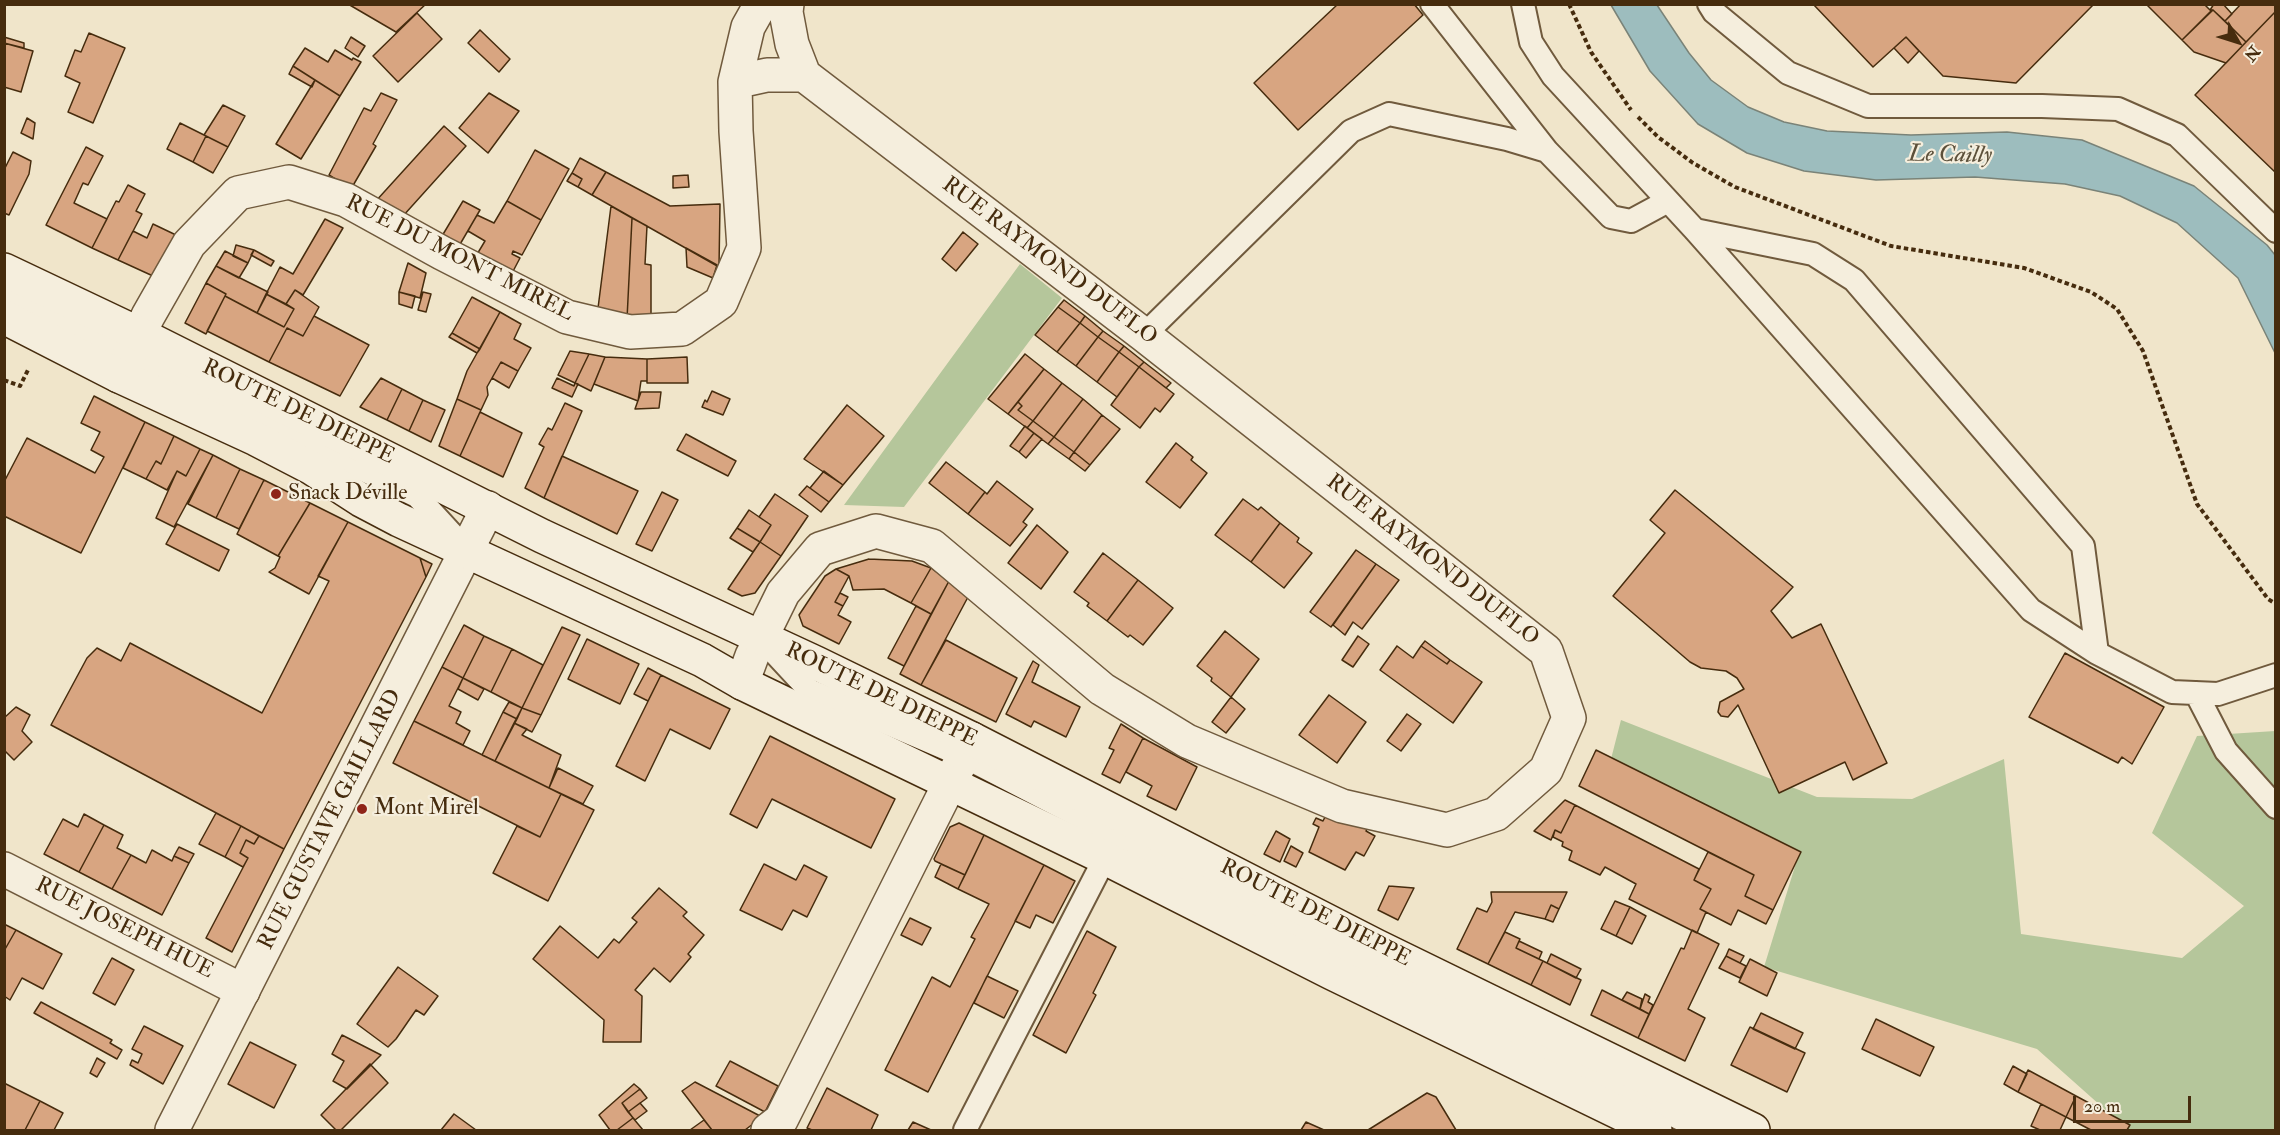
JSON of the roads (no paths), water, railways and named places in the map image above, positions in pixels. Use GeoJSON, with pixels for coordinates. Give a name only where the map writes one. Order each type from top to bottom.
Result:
{"type":"FeatureCollection","features":[{"type":"Feature","properties":{"kind":"street"},"geometry":{"type":"LineString","coordinates":[[735,82],[767,75],[804,75],[792,44],[786,12],[787,4]]}},
{"type":"Feature","properties":{"kind":"street","name":"RUE DU MONT MIREL"},"geometry":{"type":"LineString","coordinates":[[129,356],[189,243],[238,193],[289,182],[346,200],[442,254],[567,317],[630,332],[682,329],[720,302],[744,248],[735,82],[754,16]]}},
{"type":"Feature","properties":{"kind":"street","name":"RUE RAYMOND DUFLO"},"geometry":{"type":"LineString","coordinates":[[742,683],[783,593],[820,549],[876,531],[932,546],[1102,689],[1187,741],[1342,806],[1447,830],[1496,814],[1546,770],[1569,718],[1546,651],[1144,335],[804,75]]}},
{"type":"Feature","properties":{"kind":"street","name":"ROUTE DE DIEPPE"},"geometry":{"type":"LineString","coordinates":[[4,270],[129,356],[256,439],[310,467],[399,520],[702,660],[742,683],[962,760],[1376,946],[1753,1131]]}},
{"type":"Feature","properties":{"kind":"street","name":"ROUTE DE DIEPPE"},"geometry":{"type":"LineString","coordinates":[[4,317],[129,356],[488,508],[816,663],[1105,858],[1332,973],[1655,1131]]}},
{"type":"Feature","properties":{"kind":"street","name":"RUE GUSTAVE GAILLARD"},"geometry":{"type":"LineString","coordinates":[[172,1131],[488,508]]}},
{"type":"Feature","properties":{"kind":"street"},"geometry":{"type":"LineString","coordinates":[[768,1131],[781,1120],[962,760]]}},
{"type":"Feature","properties":{"kind":"street","name":"RUE JOSEPH HUE"},"geometry":{"type":"LineString","coordinates":[[4,869],[243,991]]}},
{"type":"Feature","properties":{"kind":"lane"},"geometry":{"type":"LineString","coordinates":[[1432,4],[1547,151],[1611,217],[1630,221],[1668,201]]}},
{"type":"Feature","properties":{"kind":"lane"},"geometry":{"type":"LineString","coordinates":[[1523,4],[1531,42],[1553,76],[1695,230],[2031,610],[2097,653],[2172,692],[2218,694],[2276,675]]}},
{"type":"Feature","properties":{"kind":"lane"},"geometry":{"type":"LineString","coordinates":[[1709,4],[1714,12],[1788,74],[1868,106],[2042,106],[2118,109],[2177,135],[2276,231]]}},
{"type":"Feature","properties":{"kind":"lane"},"geometry":{"type":"LineString","coordinates":[[1144,335],[1351,131],[1360,126],[1389,114],[1507,139],[1547,151]]}},
{"type":"Feature","properties":{"kind":"lane"},"geometry":{"type":"LineString","coordinates":[[1695,230],[1813,255],[1854,280],[2083,546],[2097,653]]}},
{"type":"Feature","properties":{"kind":"lane"},"geometry":{"type":"LineString","coordinates":[[4,295],[129,356]]}},
{"type":"Feature","properties":{"kind":"lane"},"geometry":{"type":"LineString","coordinates":[[2196,693],[2226,751],[2276,807]]}},
{"type":"Feature","properties":{"kind":"lane"},"geometry":{"type":"LineString","coordinates":[[962,760],[1703,1131]]}},
{"type":"Feature","properties":{"kind":"lane"},"geometry":{"type":"LineString","coordinates":[[965,1131],[1105,858]]}},
{"type":"Feature","properties":{"kind":"water","name":"Le Cailly"},"geometry":{"type":"Polygon","coordinates":[[[1611,5],[1657,5],[1689,53],[1711,80],[1748,107],[1784,122],[1827,131],[1911,135],[2007,132],[2082,140],[2194,186],[2267,245],[2275,255],[2275,353],[2238,278],[2177,223],[2120,196],[2065,184],[1975,177],[1876,180],[1804,171],[1747,153],[1698,124],[1650,71],[1611,5]]]}},
{"type":"Feature","properties":{"kind":"place","name":"Snack Déville"},"geometry":{"type":"Point","coordinates":[276,494]}},
{"type":"Feature","properties":{"kind":"place","name":"Mont Mirel"},"geometry":{"type":"Point","coordinates":[362,809]}}]}
